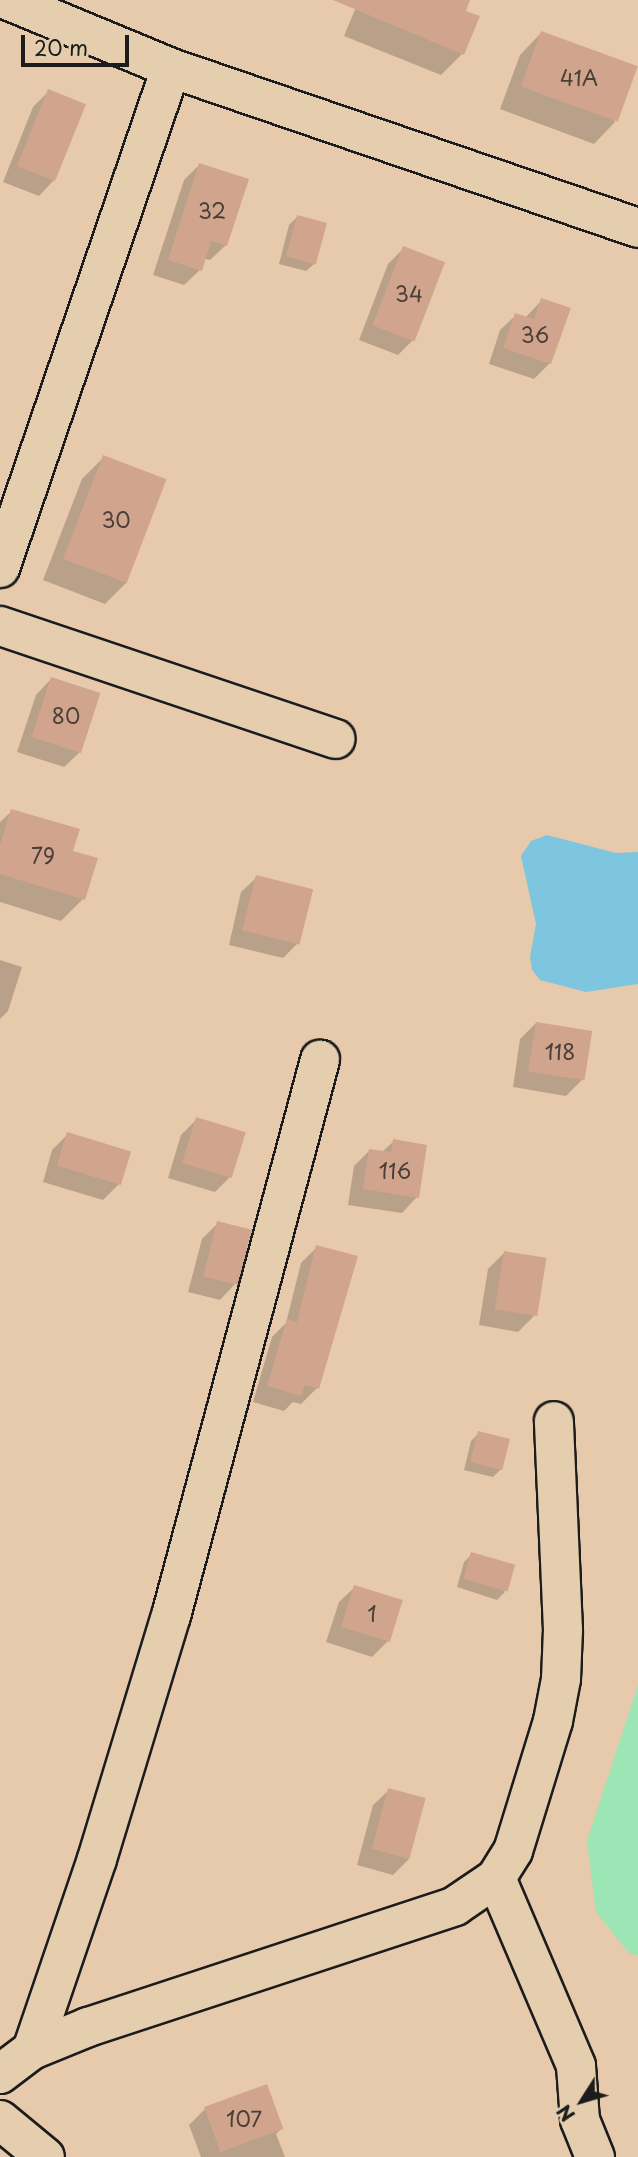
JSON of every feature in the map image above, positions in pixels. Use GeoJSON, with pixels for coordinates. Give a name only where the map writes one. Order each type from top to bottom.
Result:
{"type":"FeatureCollection","features":[{"type":"Feature","properties":{"kind":"street"},"geometry":{"type":"LineString","coordinates":[[7,0],[171,68],[638,228]]}},
{"type":"Feature","properties":{"kind":"street"},"geometry":{"type":"LineString","coordinates":[[0,568],[171,68]]}},
{"type":"Feature","properties":{"kind":"street"},"geometry":{"type":"LineString","coordinates":[[0,626],[336,739]]}},
{"type":"Feature","properties":{"kind":"street"},"geometry":{"type":"LineString","coordinates":[[32,2050],[97,1859],[171,1616],[320,1060]]}},
{"type":"Feature","properties":{"kind":"street"},"geometry":{"type":"LineString","coordinates":[[0,2074],[32,2050],[88,2027],[456,1906],[496,1878],[513,1851],[553,1721],[561,1679],[563,1630],[554,1421]]}},
{"type":"Feature","properties":{"kind":"street"},"geometry":{"type":"LineString","coordinates":[[496,1878],[576,2066],[580,2120],[595,2157]]}},
{"type":"Feature","properties":{"kind":"street"},"geometry":{"type":"LineString","coordinates":[[0,2120],[42,2153]]}},
{"type":"Feature","properties":{"kind":"green space"},"geometry":{"type":"Polygon","coordinates":[[[638,1685],[638,1955],[630,1954],[596,1912],[587,1841],[638,1685]]]}},
{"type":"Feature","properties":{"kind":"water"},"geometry":{"type":"Polygon","coordinates":[[[547,835],[616,853],[638,852],[638,984],[586,992],[540,980],[532,970],[530,957],[536,924],[521,856],[531,841],[547,835]]]}},
{"type":"Feature","properties":{"kind":"building"},"geometry":{"type":"Polygon","coordinates":[[[333,0],[470,0],[466,11],[480,16],[464,55],[333,0]]]}},
{"type":"Feature","properties":{"kind":"building"},"geometry":{"type":"Polygon","coordinates":[[[541,31],[638,66],[618,122],[521,86],[541,31]]]}},
{"type":"Feature","properties":{"kind":"building"},"geometry":{"type":"Polygon","coordinates":[[[48,89],[86,104],[55,181],[17,166],[48,89]]]}},
{"type":"Feature","properties":{"kind":"building"},"geometry":{"type":"Polygon","coordinates":[[[199,163],[249,179],[227,246],[211,241],[202,271],[168,260],[199,163]]]}},
{"type":"Feature","properties":{"kind":"building"},"geometry":{"type":"Polygon","coordinates":[[[297,215],[327,223],[316,265],[286,257],[297,215]]]}},
{"type":"Feature","properties":{"kind":"building"},"geometry":{"type":"Polygon","coordinates":[[[403,246],[445,262],[415,341],[373,325],[403,246]]]}},
{"type":"Feature","properties":{"kind":"building"},"geometry":{"type":"Polygon","coordinates":[[[541,298],[571,308],[551,364],[503,348],[515,313],[534,319],[541,298]]]}},
{"type":"Feature","properties":{"kind":"building"},"geometry":{"type":"Polygon","coordinates":[[[103,455],[166,479],[127,583],[63,559],[103,455]]]}},
{"type":"Feature","properties":{"kind":"building"},"geometry":{"type":"Polygon","coordinates":[[[51,677],[100,693],[81,753],[32,737],[51,677]]]}},
{"type":"Feature","properties":{"kind":"building"},"geometry":{"type":"Polygon","coordinates":[[[11,809],[80,829],[73,851],[98,858],[85,900],[0,874],[0,845],[11,809]]]}},
{"type":"Feature","properties":{"kind":"building"},"geometry":{"type":"Polygon","coordinates":[[[256,875],[313,889],[299,945],[242,930],[256,875]]]}},
{"type":"Feature","properties":{"kind":"building"},"geometry":{"type":"Polygon","coordinates":[[[536,1022],[592,1031],[584,1080],[528,1071],[536,1022]]]}},
{"type":"Feature","properties":{"kind":"building"},"geometry":{"type":"Polygon","coordinates":[[[196,1117],[246,1132],[232,1178],[182,1163],[196,1117]]]}},
{"type":"Feature","properties":{"kind":"building"},"geometry":{"type":"Polygon","coordinates":[[[67,1132],[131,1152],[121,1185],[57,1165],[67,1132]]]}},
{"type":"Feature","properties":{"kind":"building"},"geometry":{"type":"Polygon","coordinates":[[[393,1139],[427,1145],[419,1198],[363,1189],[369,1149],[391,1152],[393,1139]]]}},
{"type":"Feature","properties":{"kind":"building"},"geometry":{"type":"Polygon","coordinates":[[[217,1221],[252,1230],[238,1285],[203,1276],[217,1221]]]}},
{"type":"Feature","properties":{"kind":"building"},"geometry":{"type":"Polygon","coordinates":[[[316,1245],[358,1256],[319,1389],[305,1385],[301,1396],[267,1386],[287,1319],[297,1322],[316,1245]]]}},
{"type":"Feature","properties":{"kind":"building"},"geometry":{"type":"Polygon","coordinates":[[[504,1251],[546,1258],[537,1316],[495,1309],[504,1251]]]}},
{"type":"Feature","properties":{"kind":"building"},"geometry":{"type":"Polygon","coordinates":[[[478,1431],[510,1439],[502,1470],[470,1462],[478,1431]]]}},
{"type":"Feature","properties":{"kind":"building"},"geometry":{"type":"Polygon","coordinates":[[[471,1552],[515,1565],[508,1592],[463,1579],[471,1552]]]}},
{"type":"Feature","properties":{"kind":"building"},"geometry":{"type":"Polygon","coordinates":[[[354,1585],[403,1600],[390,1642],[341,1627],[354,1585]]]}},
{"type":"Feature","properties":{"kind":"building"},"geometry":{"type":"Polygon","coordinates":[[[388,1788],[426,1798],[409,1859],[372,1849],[388,1788]]]}},
{"type":"Feature","properties":{"kind":"building"},"geometry":{"type":"Polygon","coordinates":[[[267,2084],[283,2129],[220,2152],[204,2107],[267,2084]]]}}]}
